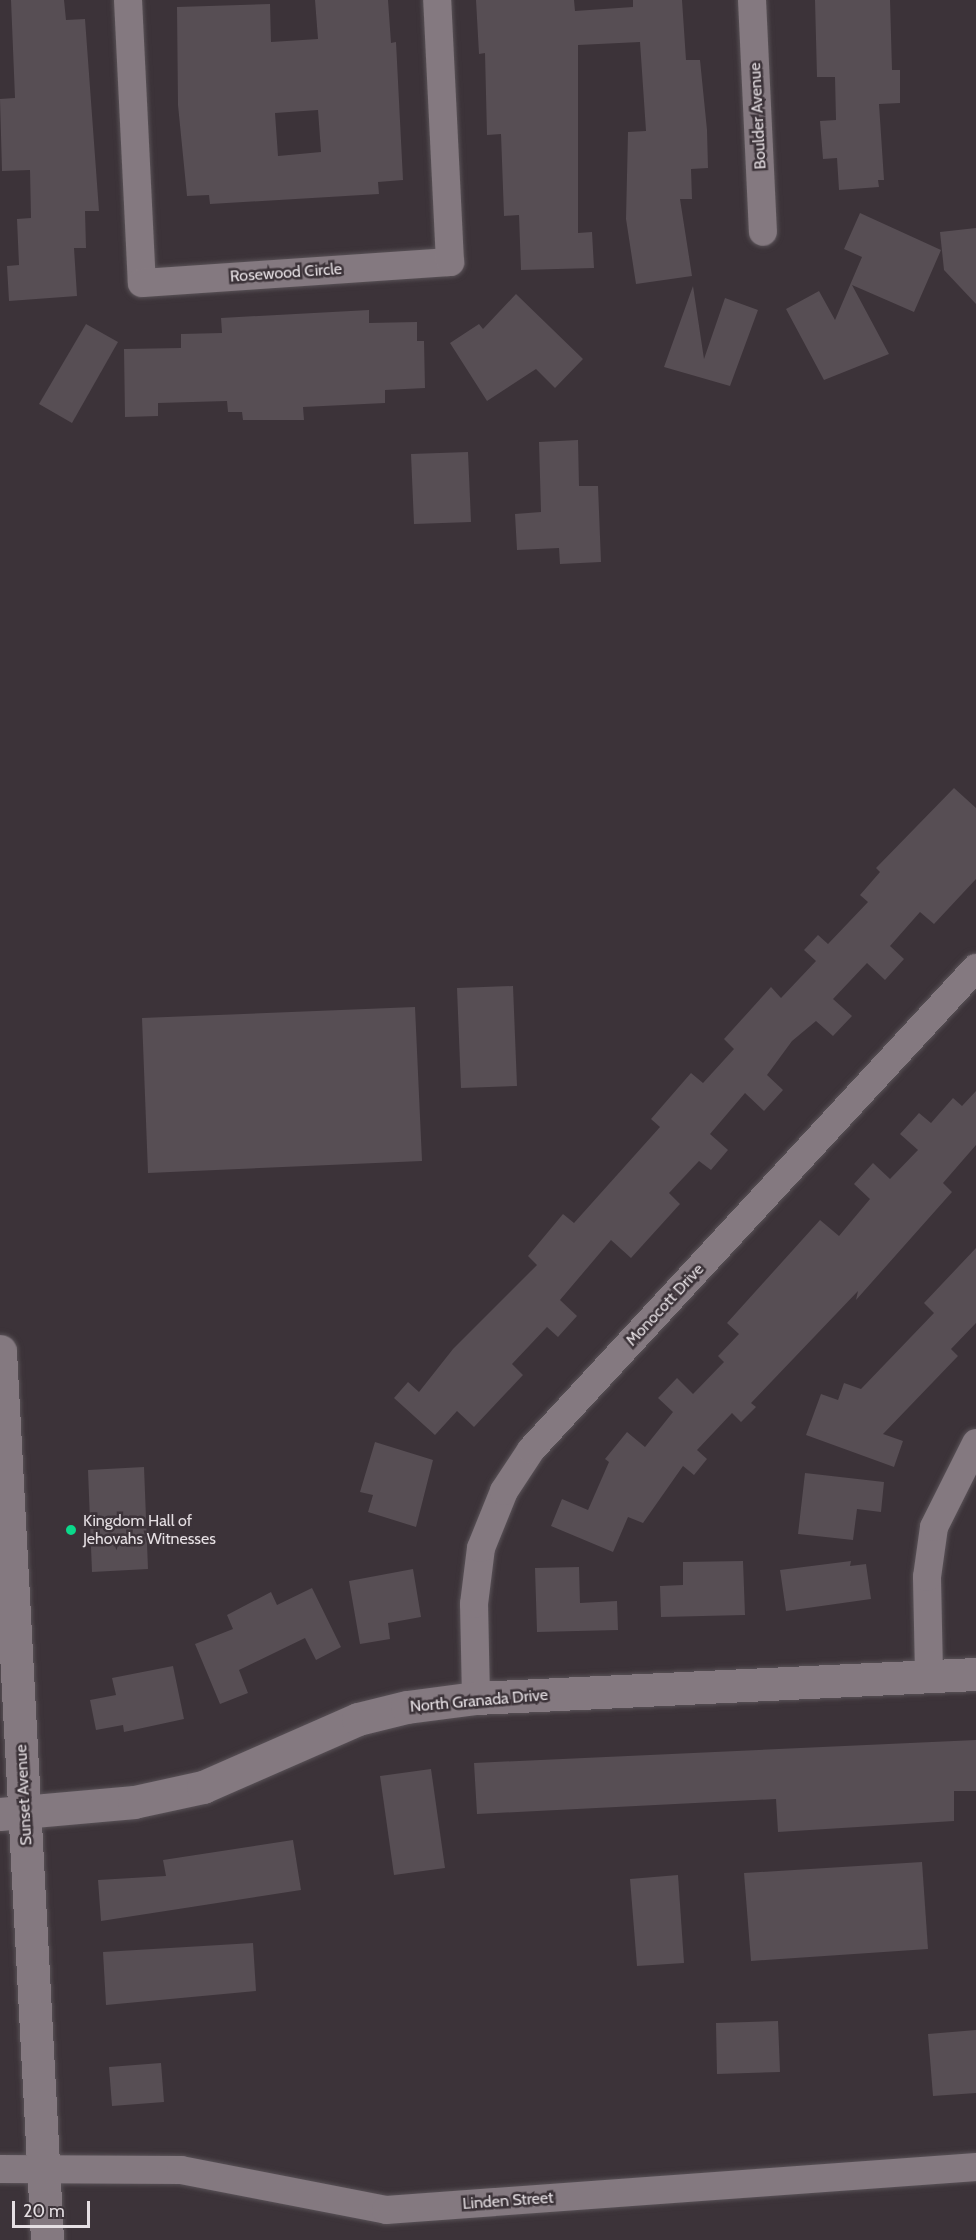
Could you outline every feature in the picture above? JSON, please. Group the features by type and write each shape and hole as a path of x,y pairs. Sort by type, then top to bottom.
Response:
{"street":[{"name":"Rosewood Circle","path":"128,0 142,283 450,262 437,0"},
{"name":"Boulder Avenue","path":"752,0 763,232"},
{"name":"Monocott Drive","path":"476,1698 474,1604 481,1548 504,1491 531,1450 976,968"},
{"name":"Sunset Avenue","path":"0,1351 12,1813 44,2167 47,2240"},
{"path":"929,1674 927,1577 934,1527 976,1443"},
{"name":"North Granada Drive","path":"12,1813 134,1802 203,1787 358,1719 476,1698 929,1674 976,1674"},
{"name":"Linden Street","path":"0,2169 44,2167 181,2170 386,2210 976,2167"}],"building":[{"path":"11,0 64,0 66,20 85,19 99,211 85,211 86,248 74,248 77,296 9,301 7,266 19,265 17,219 31,218 30,170 2,171 0,99 15,98"},
{"path":"315,0 388,0 391,43 396,42 403,180 378,182 379,194 210,204 209,195 187,196 178,105 177,7 270,4 271,42 318,39","holes":["318,110 321,152 278,156 275,113"]},
{"path":"476,0 574,0 575,11 633,7 633,0 682,0 686,60 700,60 707,130 708,168 691,169 692,199 680,199 692,276 636,284 626,219 628,132 646,131 640,42 578,45 578,233 592,232 594,268 521,270 519,215 504,216 501,134 487,135 485,53 479,54"},
{"path":"815,0 890,0 892,70 900,70 900,103 879,104 884,180 878,180 879,187 839,190 837,158 823,159 820,121 836,120 835,77 817,77"},
{"path":"860,213 941,250 914,312 852,285 889,354 824,380 786,309 819,291 835,320 862,257 844,249"},
{"path":"976,228 976,304 944,270 940,232"},
{"path":"693,286 704,359 725,298 758,310 730,386 664,367"},
{"path":"516,294 583,359 555,388 536,369 487,401 450,343 479,324 483,329"},
{"path":"369,310 369,323 417,322 417,341 424,341 425,388 385,390 385,403 303,407 304,420 243,420 242,412 228,412 227,401 158,403 158,416 125,417 124,349 181,348 181,334 222,333 221,318"},
{"path":"86,324 118,342 72,423 39,404"},
{"path":"578,440 579,486 598,486 601,562 560,564 559,548 517,550 515,514 541,512 539,442"},
{"path":"468,452 471,522 414,524 411,454"},
{"path":"954,788 976,808 976,879 934,924 920,912 890,946 904,959 885,980 867,963 833,999 852,1016 833,1036 816,1021 792,1041 767,1075 783,1090 764,1111 745,1093 710,1134 728,1150 711,1170 699,1161 669,1193 680,1204 631,1258 611,1240 560,1300 577,1316 558,1337 547,1327 512,1364 523,1375 474,1427 457,1411 435,1435 394,1398 408,1382 419,1392 453,1349 537,1265 528,1256 563,1214 574,1223 660,1127 651,1119 691,1073 703,1083 734,1049 724,1039 771,987 781,998 816,961 804,950 818,935 828,944 868,902 860,895 880,872 876,868"},
{"path":"513,986 517,1086 461,1088 457,988"},
{"path":"415,1007 422,1161 148,1173 142,1018"},
{"path":"976,1091 976,1145 943,1183 952,1192 856,1300 858,1291 751,1403 756,1407 741,1422 732,1413 697,1450 707,1459 694,1475 683,1466 643,1523 628,1517 613,1552 551,1526 562,1499 588,1510 609,1462 605,1459 627,1432 645,1447 673,1412 658,1398 677,1378 693,1394 724,1362 718,1356 739,1334 727,1323 820,1220 839,1236 870,1199 854,1184 873,1163 890,1179 918,1150 900,1134 919,1113 931,1123 953,1098 962,1106"},
{"path":"976,1248 976,1323 951,1349 958,1356 883,1434 903,1441 894,1467 806,1435 821,1394 838,1400 844,1383 861,1389 934,1313 924,1303"},
{"path":"375,1442 433,1460 416,1527 368,1512 373,1495 360,1492"},
{"path":"144,1467 148,1569 92,1572 88,1470"},
{"path":"805,1473 884,1482 881,1512 857,1509 853,1540 798,1534"},
{"path":"743,1561 745,1615 661,1617 660,1586 683,1585 683,1562"},
{"path":"851,1561 850,1566 866,1564 871,1599 786,1611 780,1570"},
{"path":"579,1567 580,1603 617,1601 618,1630 537,1632 535,1568"},
{"path":"413,1569 421,1617 388,1623 390,1639 360,1644 349,1581"},
{"path":"312,1588 341,1647 316,1660 305,1638 239,1670 248,1693 220,1704 195,1644 233,1629 227,1615 271,1592 277,1605"},
{"path":"173,1666 184,1719 124,1732 123,1725 96,1730 90,1700 116,1695 112,1678"},
{"path":"976,1740 976,1791 954,1791 954,1821 778,1832 776,1799 477,1814 474,1763"},
{"path":"431,1769 445,1868 394,1875 380,1776"},
{"path":"293,1840 301,1890 101,1921 98,1880 166,1876 163,1860"},
{"path":"922,1862 928,1949 751,1961 744,1873"},
{"path":"678,1875 684,1963 637,1966 630,1879"},
{"path":"253,1943 256,1991 106,2005 103,1952"},
{"path":"778,2021 780,2072 717,2074 716,2023"},
{"path":"976,2030 976,2093 933,2096 928,2034"},
{"path":"161,2063 164,2102 112,2106 109,2067"}],"place":[{"name":"Kingdom Hall of Jehovahs Witnesses","path":"71,1530"}]}
